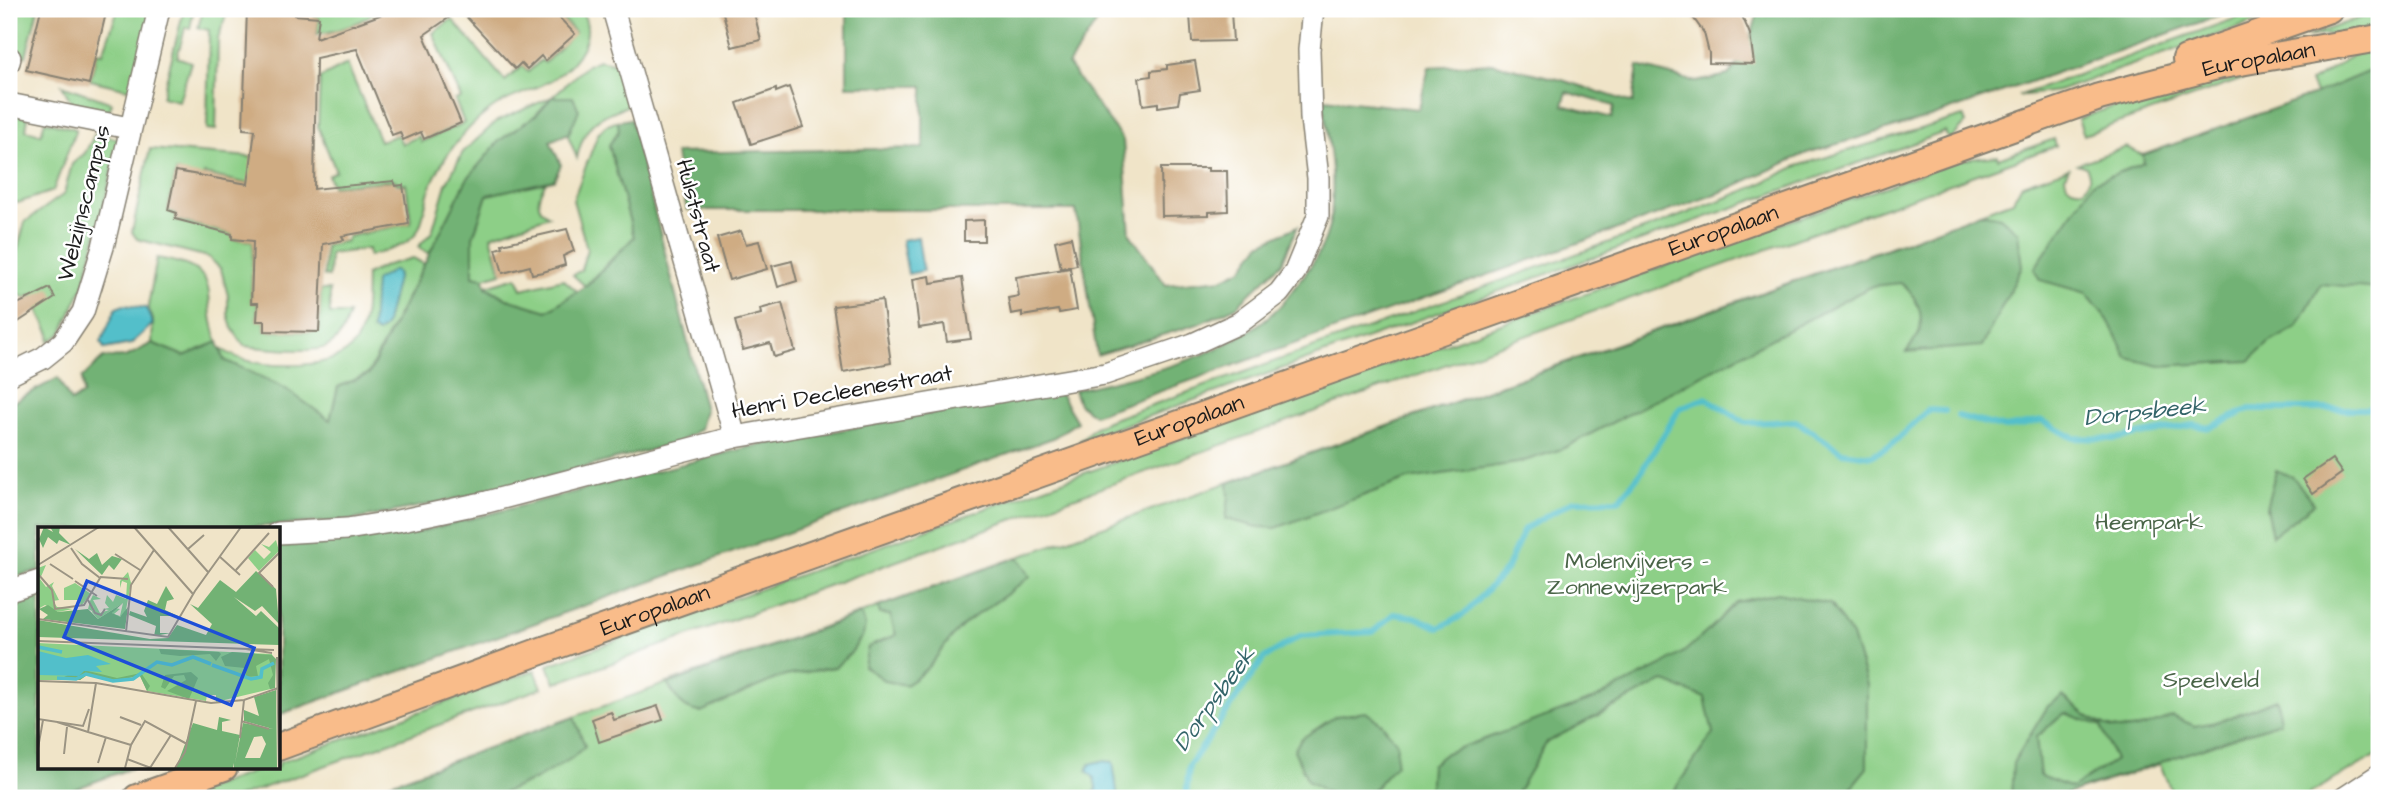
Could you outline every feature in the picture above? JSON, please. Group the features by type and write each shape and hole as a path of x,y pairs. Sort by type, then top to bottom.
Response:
{"main road":[{"name":"Europalaan","path":"2099,97 2143,74 2329,9"},
{"name":"Europalaan","path":"280,746 2099,97 2217,66 2379,38"},
{"path":"137,798 220,768"}],"street":[{"name":"Welzijnscampus","path":"9,375 43,358 63,342 83,312 103,247 159,9"},
{"name":"Hulststraat","path":"612,9 735,437"},
{"name":"Henri Decleenestraat","path":"280,533 346,528 474,505 735,437 1105,373 1193,344 1239,323 1279,293 1295,272 1318,216 1309,50 1313,9"},
{"path":"9,104 129,128"},
{"path":"9,590 38,582"},
{"path":"2344,798 2379,775"}],"green space":[{"path":"9,9 38,9 26,56 9,57"},
{"path":"118,9 153,9 132,90 90,80 97,52 103,53"},
{"path":"184,9 194,9 190,28 185,28 177,57 191,62 179,101 162,97"},
{"path":"203,9 228,9 218,39 216,130 207,129 209,30 198,28"},
{"path":"314,9 377,10 348,27 317,34 319,17 314,16"},
{"path":"553,9 580,9 585,19 586,39 577,57 562,73 497,105 462,136 434,179 422,221 409,241 369,256 368,249 330,254 329,277 324,276 325,246 347,241 347,237 411,223 406,184 397,184 395,180 332,186 328,175 336,171 318,127 320,78 347,64 380,141 398,135 402,144 419,136 421,142 464,123 455,100 461,98 433,33 452,19 505,81 522,66 528,72 541,60 545,63 575,32"},
{"path":"847,9 1106,9 1068,65 1123,140 1130,234 1166,285 1222,279 1242,269 1260,244 1298,226 1282,263 1236,307 1198,324 1097,355 1076,210 687,210 675,153 923,148 923,86 847,86"},
{"path":"1759,9 2238,9 1930,117 1807,153 1719,193 1094,415 1079,404 1074,390 1155,371 1209,352 1258,325 1284,301 1318,254 1330,221 1332,175 1323,99 1419,109 1429,67 1492,63 1562,80 1633,103 1638,66 1696,82 1728,75 1746,54","holes":["1567,92 1614,106 1612,118 1563,105"]},
{"path":"2262,9 2291,9 2058,91 2018,96"},
{"path":"2379,11 2379,29 2306,37"},
{"name":"Molenvijvers - Zonnewijzerpark","path":"2379,45 2379,754 2302,798 2174,798 2160,764 2055,798 349,798 1982,214 1980,213 2013,201 2022,184 2069,168 2065,176 2069,186 2084,189 2089,181 2089,173 2086,167 2077,164 2126,147 2143,155 2145,163 2094,182 2091,186 2316,95 2310,82 2351,56"},
{"path":"2308,56 2084,135 2078,119 2180,83"},
{"path":"599,60 616,64 621,71 630,105 594,122 584,136 577,158 567,133 569,132 552,97 587,65"},
{"path":"2379,67 2379,289 2321,284 2297,327 2269,343 2249,361 2160,366 2127,358 2108,320 2086,293 2040,280 2034,269 2094,182 2144,163 2143,155 2315,94"},
{"path":"62,85 112,103 108,114 73,106"},
{"path":"552,97 536,115 499,141 468,179 429,254 418,247 432,232 446,184 463,152 497,121"},
{"path":"552,97 573,97 579,110 569,133 550,141 561,165 554,180 487,195 473,237 473,276 484,278 486,287 507,299 547,311 589,284 634,237 609,145 619,131 618,121 631,119 705,410 700,429 677,443 495,491 353,520 254,527 38,527 38,571 9,579 9,404 58,378 71,402 83,394 82,378 103,358 126,357 152,343 184,356 218,342 224,360 283,387 330,420 338,387 369,374 467,179 499,141 536,115"},
{"path":"9,113 28,117 26,130 41,134 45,121 76,129 53,191 18,203 9,201"},
{"path":"1963,116 1966,123 1948,139 1945,132 1079,441 1107,421 1649,228 1754,187 1797,166"},
{"path":"618,121 619,130 609,145 634,237 585,286 573,275 581,270 587,249 573,200 598,134 605,126"},
{"path":"95,134 120,139 84,285 61,334 49,341 50,334 31,295 25,298 9,288 9,280 25,222 64,194 72,164 85,153"},
{"path":"2054,139 2056,146 562,681 555,683 548,665 1960,160 1997,156 1998,159"},
{"path":"150,149 251,157 263,187 204,174 202,183 176,171 168,210 177,213 176,220 232,234 233,239 253,241 251,302 258,303 257,320 265,321 265,331 319,332 321,290 330,290 330,314 349,314 336,340 328,346 311,350 244,346 232,328 221,269 208,257 137,239 132,232"},
{"path":"546,182 538,200 541,209 549,216 491,236 501,273 484,278 473,276 473,237 487,195"},
{"path":"1980,213 2000,217 2018,232 2022,267 1982,346 1906,352 1918,335 1921,325 1920,311 1915,299 1901,283 1872,286 1562,449 1518,463 1408,479 1276,528 1258,527 1226,519 1228,483"},
{"path":"157,258 195,269 204,277 218,342 184,356 152,343 153,320 148,306"},
{"path":"413,258 424,264 368,374 338,387 330,421 283,387 224,360 221,349 257,363 285,365 315,363 341,355 356,341 363,323 366,275 387,265"},
{"path":"517,277 522,289 563,279 577,291 547,311 507,299 486,286"},
{"path":"1058,390 1077,422 1053,438 280,714 280,545 411,534 749,447"},
{"path":"2276,470 2293,477 2314,504 2272,536 2266,508"},
{"path":"1018,557 1030,576 958,630 932,663 916,678 905,685 885,681 864,666 868,647 896,635 890,615 880,614 878,607"},
{"path":"1778,593 1830,604 1852,636 1867,685 1867,768 1852,786 1851,798 1669,798 1713,733 1705,698 1663,681 1547,742 1514,798 1429,798 1431,765 1446,753 1597,698 1685,651 1736,602"},
{"path":"38,598 38,768 131,768 51,798 9,798 9,606"},
{"path":"861,614 865,626 863,635 850,654 835,667 780,677 701,712 685,707 668,684"},
{"path":"535,670 542,688 235,798 180,798 264,768 280,768 280,762"},
{"path":"2063,696 2096,721 2111,728 2132,729 2172,716 2195,726 2220,721 2277,699 2280,722 2055,798 2011,798 2013,763 2048,706","holes":["2065,713 2101,726 2115,760 2072,788 2040,776 2036,737"]},
{"path":"1366,712 1382,724 1397,743 1396,764 1373,790 1359,798 1337,798 1308,781 1294,750 1301,739 1336,716"},
{"path":"574,717 585,746 572,758 536,779 503,793 477,798 349,798"}],"water":[{"path":"918,237 923,271 908,274 902,240"},
{"path":"394,270 398,274 385,327 378,333 372,330 375,281"},
{"path":"124,305 146,308 153,324 131,344 104,349 101,342 116,308"},
{"path":"1113,762 1118,798 1082,798 1097,791 1094,778 1087,771 1090,764"}],"building":[{"path":"41,9 107,9 89,84 26,70"},
{"path":"247,9 295,9 295,15 319,17 316,38 380,15 375,9 551,9 575,34 545,61 541,56 527,69 521,63 515,69 460,10 424,35 461,123 424,139 421,132 403,140 400,132 392,135 357,49 316,58 314,189 394,181 396,186 403,185 409,224 342,236 344,240 323,244 319,332 265,331 265,321 257,321 258,303 251,303 253,241 232,239 232,234 175,219 177,213 168,210 176,171 248,184 255,130 243,129"},
{"path":"722,9 753,9 761,40 732,47"},
{"path":"1687,9 1739,9 1750,34 1754,64 1709,63 1704,33"},
{"path":"1231,12 1233,41 1192,42 1190,15"},
{"path":"1195,61 1200,90 1180,93 1178,104 1158,107 1158,103 1143,105 1139,78 1151,76 1151,71 1167,69 1167,65"},
{"path":"789,87 803,127 751,144 737,103"},
{"path":"1161,168 1208,168 1208,171 1227,171 1228,211 1209,212 1209,215 1162,216"},
{"path":"984,220 984,241 964,241 964,221"},
{"path":"567,229 574,251 563,256 565,265 532,274 530,266 503,273 496,249 503,247 502,244"},
{"path":"741,231 746,244 759,241 767,269 729,280 717,238"},
{"path":"1071,237 1077,265 1061,268 1055,241"},
{"path":"792,261 797,281 778,287 772,266"},
{"path":"1070,268 1077,310 1022,316 1022,312 1011,314 1008,298 1019,296 1016,277"},
{"path":"930,276 931,283 962,278 971,339 947,342 944,324 919,328 913,279"},
{"path":"50,288 55,298 9,328 9,308"},
{"path":"882,300 891,363 843,372 833,306"},
{"path":"782,303 795,351 774,357 770,343 743,350 735,321 761,314 760,309"},
{"path":"2332,459 2342,473 2313,494 2303,479"},
{"path":"658,706 663,720 599,742 592,719 611,712 614,720"}],"waterway":[{"name":"Dorpsbeek","path":"1186,798 1189,766 1264,658 1300,636 1373,632 1394,614 1415,617 1439,628 1463,615 1506,570 1524,529 1573,501 1619,500 1639,475 1680,408 1706,398 1746,423 1796,421 1842,452 1871,456 1891,445 1928,410 1945,411"},
{"name":"Dorpsbeek","path":"1958,416 2005,428 2042,421 2074,438 2114,439 2193,425 2209,428 2250,409 2379,407"}],"park label":[{"name":"Heempark","path":"2149,522"},
{"name":"Speelveld","path":"2211,680"}]}
